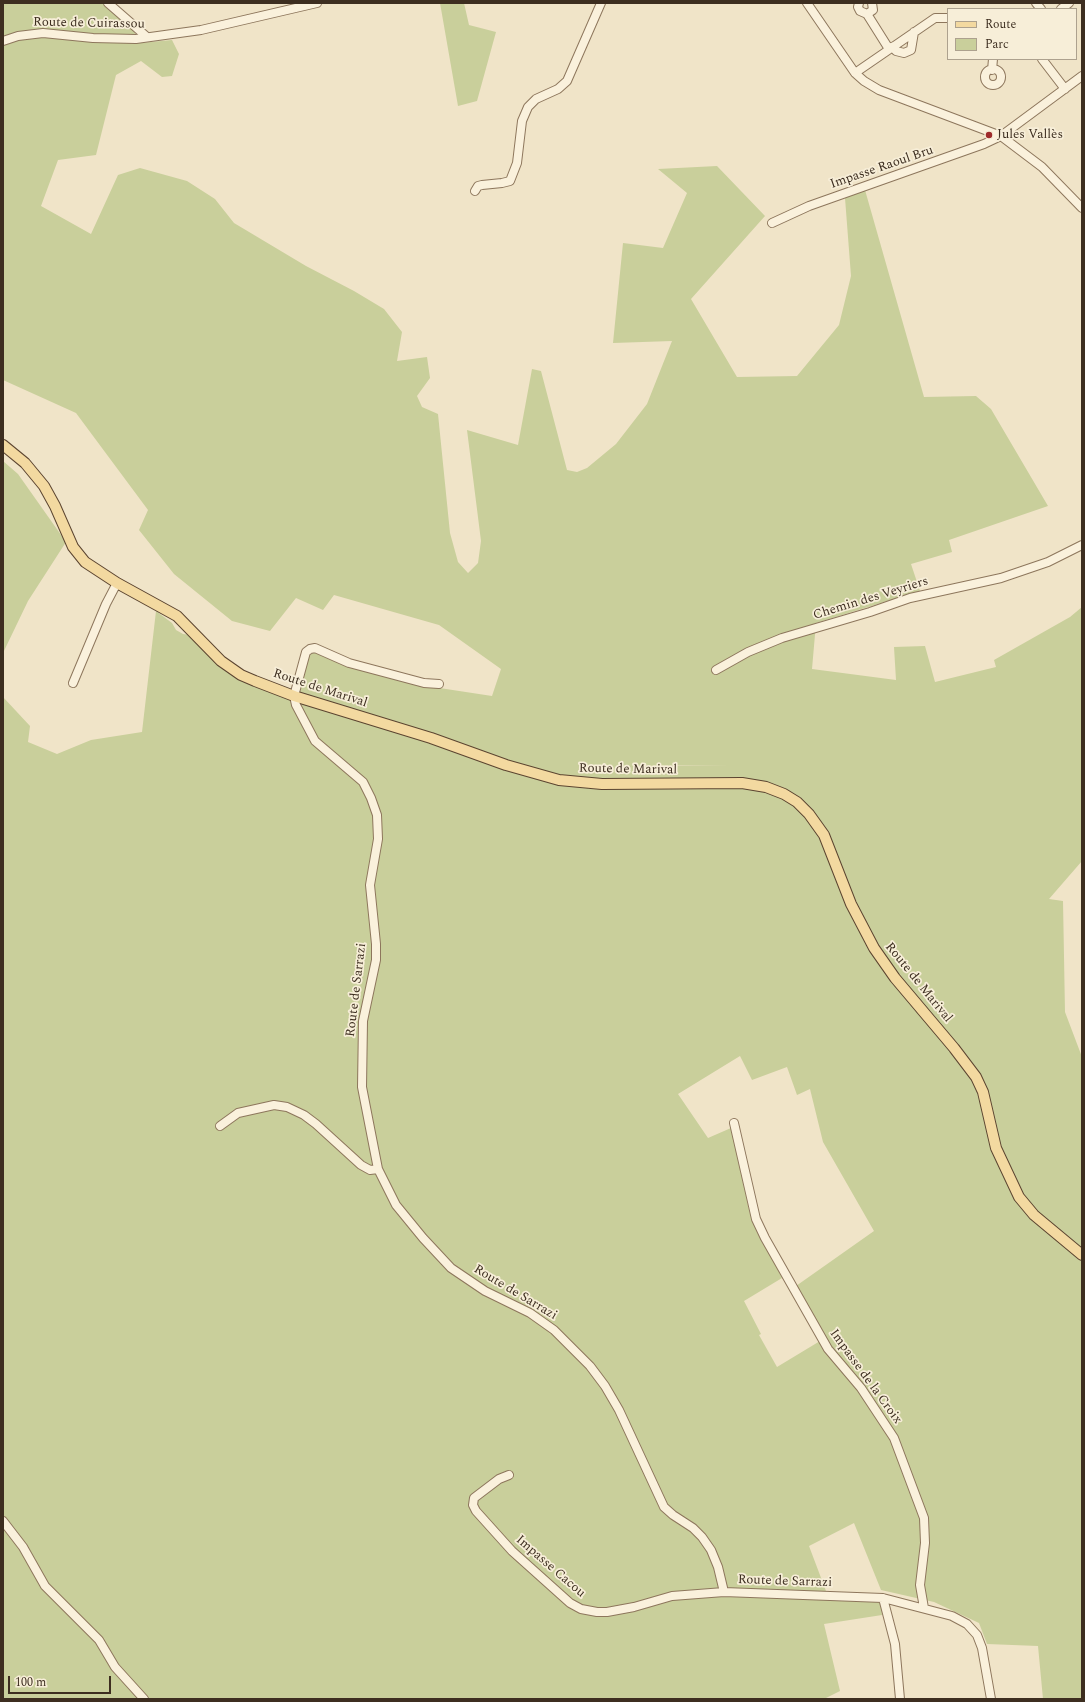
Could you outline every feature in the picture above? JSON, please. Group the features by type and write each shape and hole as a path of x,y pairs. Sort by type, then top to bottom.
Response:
{"main road":[{"name":"Route de Marival","path":"3,445 25,463 44,486 55,506 68,540 80,557 92,568 117,584 177,616 221,661 230,668 255,681 294,696 431,738 506,765 559,780 602,784 742,783 766,786 791,798 809,814 819,827 854,910 874,948 895,978 976,1076 984,1096 996,1148 1019,1197 1034,1215 1082,1255"}],"street":[{"path":"108,3 147,37"},
{"name":"Route de Cuirassou","path":"3,41 18,36 43,33 93,38 136,39 201,30 317,3"},
{"path":"475,191 478,186 502,184 510,181 517,163 522,121 528,107 536,99 558,89 567,81 601,3"},
{"path":"807,3 855,73 864,82 879,90 1001,136 1042,167 1082,208"},
{"path":"859,3 858,7 860,11 867,14 891,48 896,51 904,53 911,50 914,32"},
{"path":"867,14 873,10 872,3"},
{"path":"855,73 935,18 947,18"},
{"path":"992,70 993,60"},
{"path":"1043,60 1064,89"},
{"name":"Impasse Raoul Bru","path":"772,223 809,206 970,149 1001,136 1082,76"},
{"name":"Chemin des Veyriers","path":"716,670 748,652 782,638 870,612 910,598 1001,578 1048,562 1082,545"},
{"path":"73,683 106,604 117,584"},
{"path":"294,696 306,652 315,648 349,663 403,678 439,684"},
{"name":"Route de Sarrazi","path":"294,696 296,706 315,741 363,782 377,815 378,839 370,885 376,960 363,1021 362,1087 378,1169 396,1205 423,1238 451,1268 485,1291 530,1314 554,1330 590,1366 605,1386 619,1410 664,1507 702,1537 710,1550 718,1567 724,1592 883,1598 952,1616 967,1624 977,1635 982,1648 990,1699"},
{"path":"220,1126 238,1113 274,1105 287,1107 304,1115 316,1124 361,1165 370,1170 378,1169"},
{"name":"Impasse de la Croix","path":"734,1123 756,1219 764,1238 828,1349 861,1388 894,1438 924,1518 925,1543 920,1585 924,1608"},
{"name":"Impasse Cacou","path":"509,1475 499,1479 474,1498 473,1505 476,1511 512,1551 570,1604 582,1609 607,1612 634,1608 672,1596 724,1592"},
{"path":"3,1521 23,1547 45,1586 99,1640 115,1667 144,1699"},
{"path":"883,1598 895,1644 900,1699"}],"green space":[{"path":"3,3 102,3 131,26 140,43 172,40 179,54 172,76 162,77 141,61 116,75 96,155 58,160 41,206 91,234 118,175 140,168 187,181 215,199 234,223 306,266 354,291 384,309 402,332 397,361 427,357 430,378 417,396 422,407 438,414 450,533 458,562 468,573 478,563 481,541 467,430 518,445 532,369 541,371 567,470 577,472 587,468 616,444 647,404 672,341 613,343 623,243 663,248 687,193 658,169 717,166 765,216 691,299 737,377 797,376 839,325 851,276 845,198 865,190 924,397 976,396 991,409 1048,506 949,540 952,552 911,564 920,591 816,623 812,669 896,680 894,647 925,646 935,682 996,667 994,660 1070,617 1082,607 1082,861 1049,899 1063,901 1065,1012 1082,1057 1082,1699 1043,1699 1038,1646 987,1644 979,1623 934,1602 881,1590 854,1523 809,1546 829,1599 881,1600 882,1615 824,1624 840,1691 824,1699 3,1699 3,697 30,726 28,742 57,754 91,740 142,732 156,611 172,623 176,630 183,634 191,635 211,657 297,698 307,660 313,651 433,687 492,696 501,669 439,625 334,595 323,610 296,598 270,631 232,621 174,574 139,530 148,510 76,413 3,380","holes":["630,765 677,765 729,766","740,1056 752,1080 787,1067 797,1095 810,1089 823,1142 874,1231 796,1286 825,1338 777,1367 759,1335 761,1334 744,1301 782,1278 750,1214 731,1128 708,1138 678,1094"]},
{"path":"440,3 464,3 469,25 496,32 477,101 458,106"},
{"path":"3,461 18,474 66,542 28,601 3,653"}],"place":[{"name":"Jules Vallès","path":"989,135"}]}
